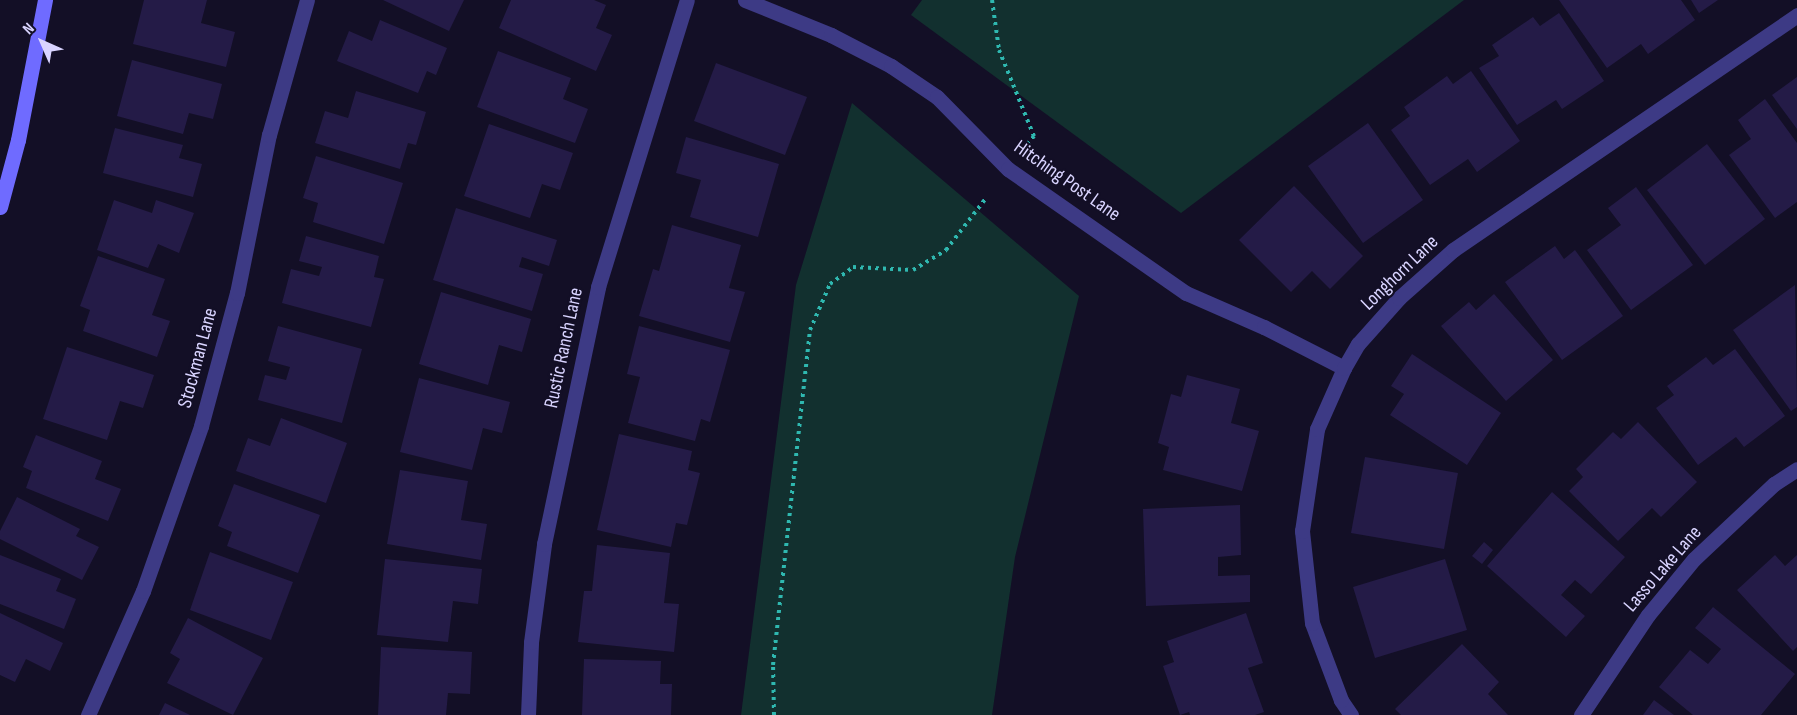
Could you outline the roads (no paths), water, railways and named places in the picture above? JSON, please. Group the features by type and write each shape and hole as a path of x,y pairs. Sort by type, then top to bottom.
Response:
{"main road":[{"path":"0,207 18,140 45,0"}],"street":[{"name":"Stockman Lane","path":"88,715 143,591 201,426 237,293 269,135 307,0"},
{"name":"Rustic Ranch Lane","path":"528,715 531,642 544,544 598,287 687,0"},
{"name":"Hitching Post Lane","path":"745,0 831,34 891,66 937,97 1008,169 1186,293 1264,327 1344,368"},
{"name":"Longhorn Lane","path":"1351,715 1341,700 1312,623 1302,531 1317,429 1344,368 1358,344 1399,298 1453,250 1797,15"},
{"name":"Lasso Lake Lane","path":"1581,715 1648,615 1694,559 1774,484 1797,469"}]}
